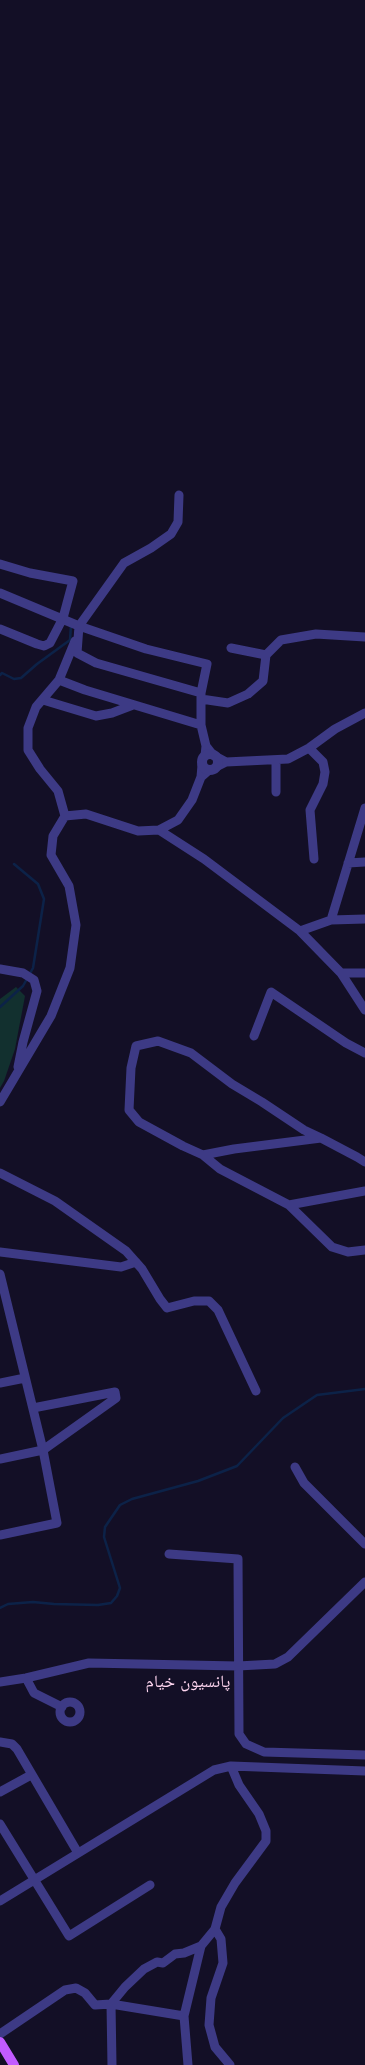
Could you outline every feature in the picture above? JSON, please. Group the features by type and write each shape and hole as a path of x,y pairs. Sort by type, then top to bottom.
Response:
{"main road":[{"path":"0,2042 14,2065"}],"street":[{"path":"0,1102 51,1016 70,968 76,925 69,886 50,855 53,836 65,816 58,791 40,769 28,750 28,728 36,707 59,680 78,629 124,563 151,548 171,534 178,522 179,495"},
{"path":"0,564 30,573 73,581 63,618 50,643 44,646 0,629"},
{"path":"0,593 63,618 78,629 146,650 207,664 201,696 201,726 209,760 192,800 178,820 159,830 138,831 86,814 65,816"},
{"path":"78,629 77,653 96,663 228,703 248,694 263,681 266,655 281,640 316,634 365,637"},
{"path":"231,648 266,655"},
{"path":"59,680 201,726"},
{"path":"43,700 96,716 112,713 133,705"},
{"path":"209,760 226,762 288,759 309,748 335,729 365,713"},
{"path":"309,748 323,762 324,772 323,784 310,810 314,858"},
{"path":"276,760 276,792"},
{"path":"331,920 365,810"},
{"path":"159,830 204,859 300,931 341,973 365,1010"},
{"path":"348,863 365,862"},
{"path":"300,931 331,920 365,919"},
{"path":"0,970 23,974 34,980 37,991 23,1042 17,1072"},
{"path":"341,973 365,973"},
{"path":"254,1036 271,992 365,1053"},
{"path":"365,1162 304,1130 232,1084 191,1052 158,1040 136,1046 131,1068 129,1110 139,1122 203,1155 220,1169 289,1205 332,1247 348,1252 365,1250"},
{"path":"203,1155 234,1149 321,1138"},
{"path":"0,1173 55,1201 126,1251 136,1262 167,1308 194,1301 209,1302 218,1310 256,1391"},
{"path":"289,1205 365,1191"},
{"path":"0,1252 121,1267 136,1262"},
{"path":"0,1274 43,1450 57,1523 0,1534"},
{"path":"0,1383 25,1378"},
{"path":"0,1459 43,1450 116,1398 115,1392 32,1408"},
{"path":"295,1467 304,1483 365,1544"},
{"path":"170,1554 238,1559 239,1734 246,1744 264,1752 365,1755"},
{"path":"0,1682 26,1678 89,1663 238,1666 275,1664 288,1656 365,1582"},
{"path":"26,1678 34,1693 62,1708"},
{"path":"0,1742 12,1744 17,1749 78,1853"},
{"path":"188,2065 184,2016 201,1946 215,1929 221,1907 235,1883 266,1841 266,1831 259,1814 239,1784 231,1766"},
{"path":"0,1901 214,1770 231,1766 365,1771"},
{"path":"0,1792 31,1775"},
{"path":"0,1824 69,1936 150,1885"},
{"path":"215,1929 221,1940 223,1963 211,1998 209,2025 215,2047 230,2065"},
{"path":"112,2065 111,2004 125,1987 144,1969 157,1962 163,1963 175,1954 184,1953 201,1946"},
{"path":"0,2034 65,1990 76,1988 85,1993 95,2005 111,2004 184,2016"}],"green space":[{"path":"16,987 25,996 15,1049 4,1081 0,1088 0,999"}],"waterway":[{"path":"0,675 2,673 14,679 21,678 37,664 70,640 71,625"},
{"path":"0,1007 23,986 33,968 44,899 38,884 14,864"},
{"path":"0,1608 8,1604 33,1602 98,1605 111,1603 117,1596 120,1588 104,1537 105,1527 120,1505 132,1499 198,1481 237,1466 283,1418 317,1395 365,1389"}],"district":[{"name":"پانسیون خیام","path":"188,1683"}]}
